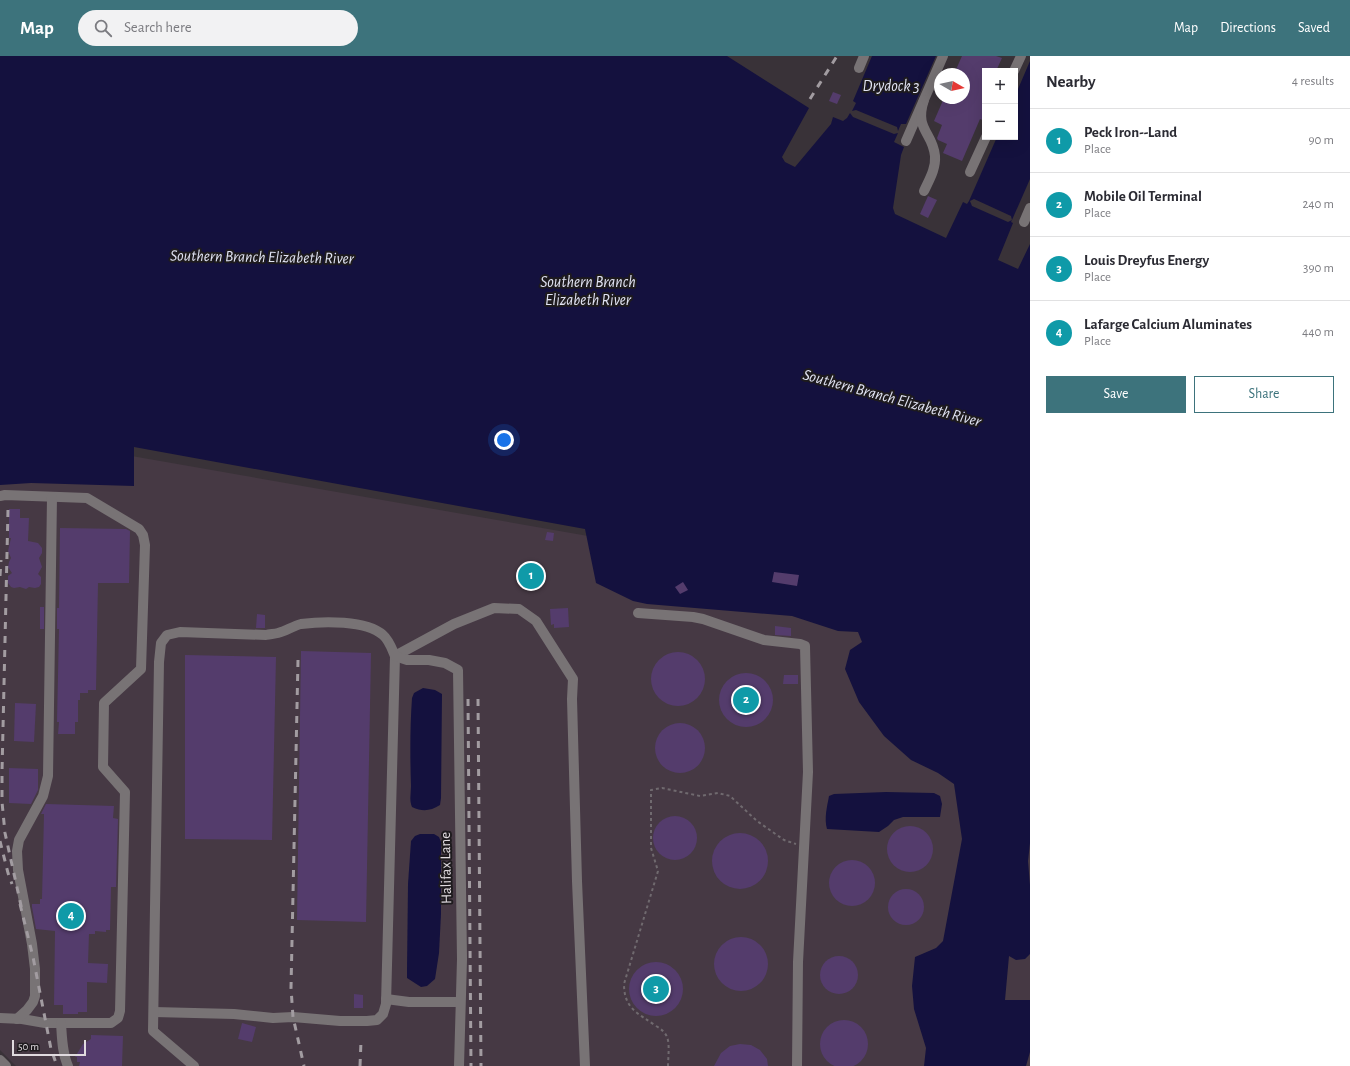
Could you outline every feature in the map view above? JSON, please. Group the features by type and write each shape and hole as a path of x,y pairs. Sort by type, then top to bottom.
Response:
{"street":[{"path":"859,68 864,56"},
{"path":"906,141 943,56"},
{"path":"1015,68 1021,56"},
{"path":"924,100 922,123 934,149 935,160 932,173 924,191"},
{"path":"970,172 985,140"},
{"path":"1024,222 1030,208"},
{"path":"0,496 87,498 139,529 143,535 145,545 141,669 104,704 103,767 125,792 120,1011 118,1018 111,1023 45,1023 17,1018 0,1018"},
{"path":"17,1018 27,1010 33,1002 35,996 36,969 18,870 17,851 19,840 43,796 48,776 52,497"},
{"path":"395,656 454,624 494,608 519,609 536,621 573,679 572,699 577,866 585,1066"},
{"path":"638,613 693,617 764,640 800,644 805,646 808,772 798,962 797,1066"},
{"path":"154,1012 234,1014 273,1018 293,1017 367,1022 377,1020 383,1014 386,999 395,656 388,641 383,635 368,626 322,623 300,624 279,633 266,635 180,632 167,635 161,643 159,662 153,1031 194,1066"},
{"name":"Halifax Lane","path":"395,656 408,660 429,660 445,663 458,670 462,959 459,1066"},
{"path":"386,999 409,1002 460,1002"},
{"path":"61,1023 62,1045 65,1060 68,1066"},
{"path":"0,1060 6,1066"}],"path":[{"path":"668,1066 667,1038 662,1030 636,1013 628,1004 624,994 624,984 658,871 651,848 651,790 662,788 700,796 718,793 730,796 756,821 784,840 804,847"}],"shaded area":[{"path":"0,433 588,536 1030,596 1030,1066 16,1066 0,1050"}],"water":[{"name":"Southern Branch Elizabeth River","path":"0,56 727,56 809,108 782,157 785,162 795,167 831,124 833,117 843,121 850,113 853,117 894,134 898,133 894,142 904,147 901,155 893,208 895,214 946,238 963,202 967,204 969,201 996,140 1018,140 1018,89 1030,61 1030,179 1012,220 1011,222 1013,223 998,260 1018,269 1030,244 1030,843 1028,861 1030,885 1030,954 1025,959 1016,960 1009,956 1005,1000 1030,1000 1030,1052 1026,1066 924,1066 926,1048 914,1009 912,986 915,957 936,948 943,941 962,839 954,784 938,773 911,760 884,736 859,702 845,669 850,650 862,642 858,632 838,631 792,616 647,604 633,601 596,583 585,529 134,447 134,486 31,483 0,485","holes":["974,199 1011,216 1012,220 1008,222 972,206 970,201"]},
{"name":"Drydock 3","path":"872,56 936,56 906,124 901,124 898,131 897,127 856,110 852,111 856,103 853,101"},
{"path":"423,688 435,690 442,694 441,798 440,805 433,809 420,810 412,807 410,799 410,753 412,698 414,693"},
{"path":"886,792 934,793 940,796 942,804 940,817 903,817 894,820 879,832 827,829 826,817 829,796 834,794"},
{"path":"420,834 434,834 439,837 441,842 441,914 439,953 435,979 427,986 421,987 407,978 408,884 411,841 415,836"}],"building":[{"path":"962,56 996,56 1002,58 997,68 982,68 982,120 980,119 962,161 943,153 947,144 938,140 937,138 942,125 934,121 941,104 970,104 970,68 957,68"},
{"path":"833,92 841,95 837,104 829,101"},
{"path":"928,196 937,200 928,218 920,214"},
{"path":"9,509 20,509 20,518 29,518 28,541 38,543 42,548 42,553 39,558 42,567 38,574 41,577 41,584 39,587 29,587 26,589 20,587 14,588 8,583 8,576 12,573 8,567 11,558 8,551 11,538 9,538"},
{"path":"60,528 126,529 130,531 129,583 98,583 96,690 88,690 88,693 80,693 80,700 78,700 78,722 75,722 75,734 58,734 59,722 57,722 59,629 57,629 57,608 59,608"},
{"path":"547,532 554,533 553,541 545,540"},
{"path":"520,567 542,567 542,586 520,586"},
{"path":"774,572 799,575 797,586 772,582"},
{"path":"683,582 688,590 680,594 675,587"},
{"path":"40,607 44,607 44,629 40,629"},
{"path":"568,608 569,627 554,628 554,624 551,625 550,609"},
{"path":"257,614 265,615 265,628 256,628"},
{"path":"775,626 791,628 791,636 775,635"},
{"path":"301,651 371,653 366,922 297,920"},
{"path":"673,652 683,652 693,656 701,664 705,674 705,684 701,694 693,702 683,706 673,706 663,702 655,694 651,684 651,674 655,664 663,656"},
{"path":"185,655 276,657 272,840 185,839"},
{"path":"741,673 751,673 761,677 769,685 773,695 773,705 769,715 761,723 751,727 741,727 731,723 723,715 719,705 719,695 723,685 731,677"},
{"path":"784,675 798,675 798,684 783,684"},
{"path":"15,703 36,704 34,742 14,741"},
{"path":"680,723 690,725 698,730 703,738 705,748 703,758 698,766 690,771 680,773 670,771 662,766 657,758 655,748 657,738 662,730 670,725"},
{"path":"9,768 38,769 38,790 31,804 9,803"},
{"path":"46,804 114,806 113,818 118,819 116,887 111,887 110,930 106,930 106,932 95,931 95,934 89,934 88,963 108,964 107,983 87,982 87,1012 78,1012 78,1014 63,1014 63,1005 54,1005 55,931 36,929 32,907 32,904 40,904 40,899 42,899 44,814 41,814"},
{"path":"675,816 687,820 693,826 697,838 693,850 687,856 675,860 663,856 657,850 653,838 657,826 663,820"},
{"path":"910,826 923,830 929,836 933,849 929,862 923,868 910,872 897,868 891,862 887,849 891,836 897,830"},
{"path":"734,833 746,833 756,837 764,845 768,855 768,867 764,877 756,885 746,889 734,889 724,885 716,877 712,867 712,855 716,845 724,837"},
{"path":"852,860 865,864 871,870 875,883 871,896 865,902 852,906 839,902 833,896 829,883 833,870 839,864"},
{"path":"909,889 919,894 923,900 923,914 919,920 913,924 903,925 893,920 889,914 888,904 893,894 899,890"},
{"path":"741,937 751,939 760,945 766,954 768,964 766,974 760,983 751,989 741,991 731,989 722,983 716,974 714,964 716,954 722,945 731,939"},
{"path":"839,956 852,962 858,975 852,988 839,994 826,988 820,975 826,962"},
{"path":"651,962 661,962 675,970 681,979 683,989 681,999 675,1008 661,1016 651,1016 641,1011 634,1004 629,994 629,984 634,974 641,967"},
{"path":"354,994 363,995 363,1008 354,1008"},
{"path":"839,1020 849,1020 858,1024 864,1030 868,1039 868,1049 864,1058 858,1064 851,1067 837,1067 830,1064 824,1058 820,1049 820,1039 824,1030 830,1024"},
{"path":"242,1023 256,1027 252,1042 238,1039"},
{"path":"91,1035 123,1036 122,1066 79,1066 80,1062 77,1062 77,1057 75,1057 83,1044 91,1039"},
{"path":"740,1044 751,1045 760,1050 767,1059 768,1066 714,1066 721,1053 730,1046"}],"railway":[{"path":"810,99 837,56"},
{"path":"8,510 2,802 5,833 22,910"},
{"path":"0,576 1,560"},
{"path":"298,660 291,988 293,1017 304,1066"},
{"path":"468,699 471,1066"},
{"path":"478,699 481,1066"},
{"path":"0,841 12,884"},
{"path":"20,904 33,957 51,1049 57,1066"},
{"path":"360,1066 361,1041"}],"place":[{"name":"Peck Iron--Land","path":"531,576"},
{"name":"Mobile Oil Terminal","path":"746,700"},
{"name":"Lafarge Calcium Aluminates","path":"71,916"},
{"name":"Louis Dreyfus Energy","path":"656,989"}]}
